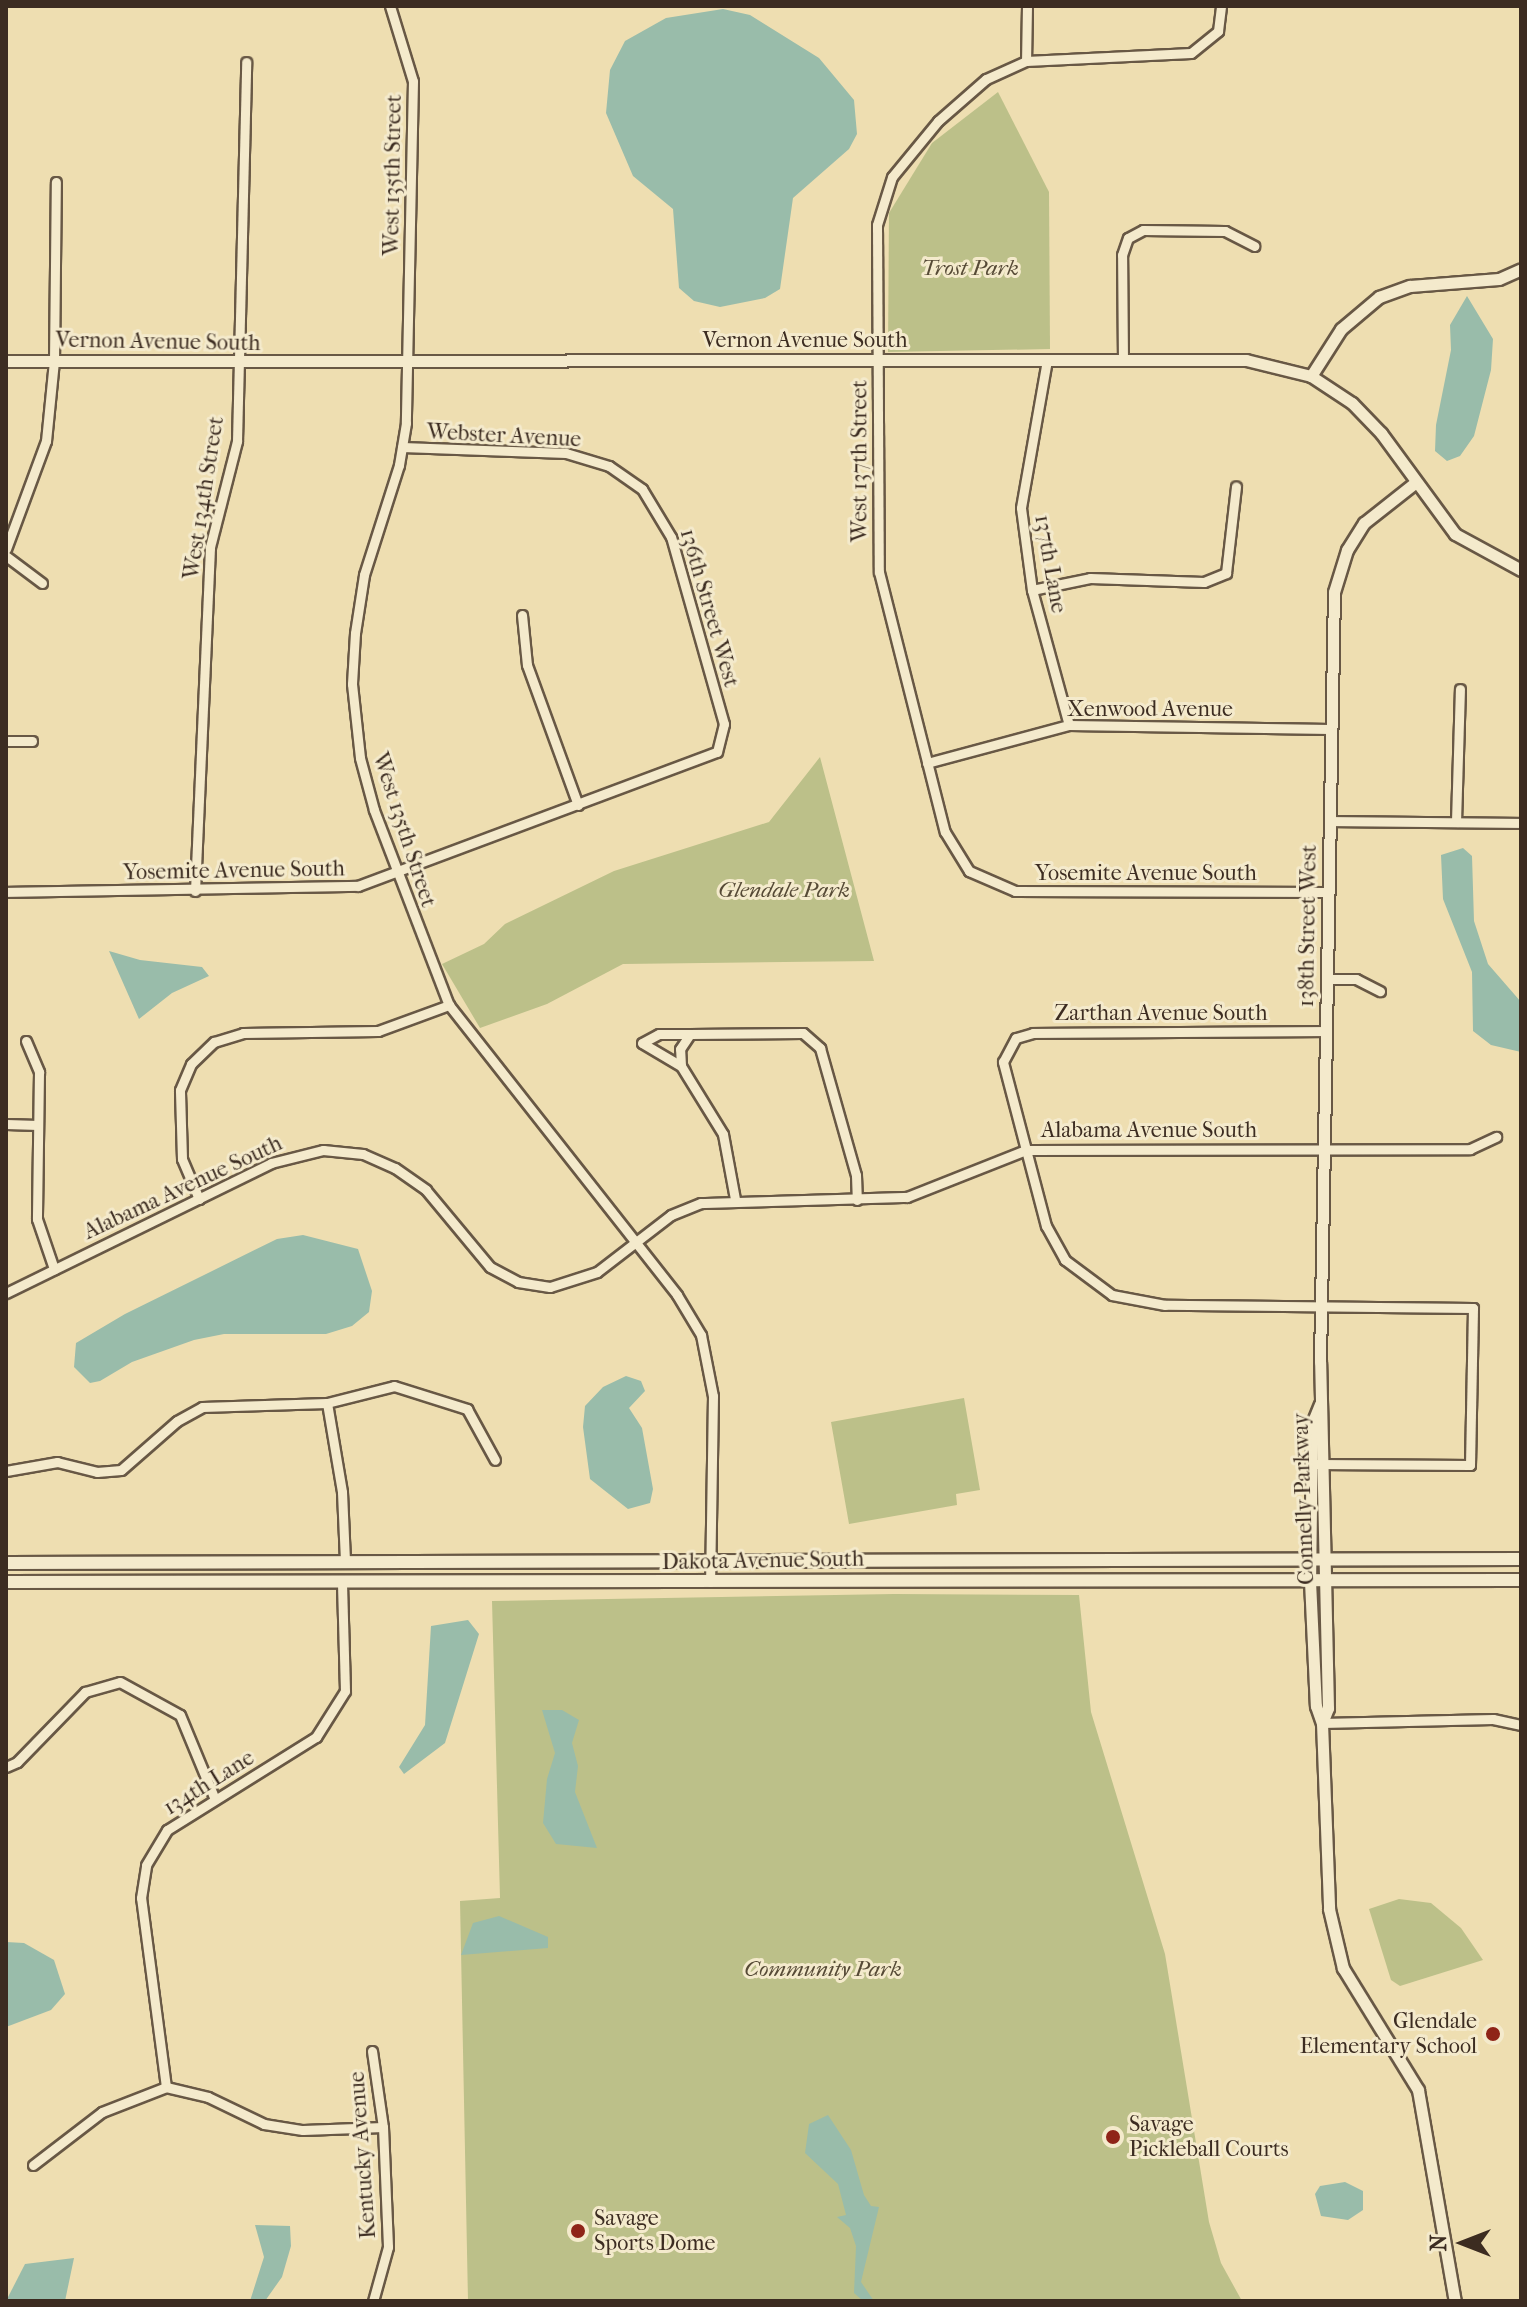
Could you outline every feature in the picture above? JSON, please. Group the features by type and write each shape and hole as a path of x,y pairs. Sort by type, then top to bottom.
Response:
{"main road":[{"name":"Dakota Avenue South","path":"6,1563 1521,1559"},
{"name":"Dakota Avenue South","path":"6,1582 1521,1580"}],"street":[{"name":"West 135th Street","path":"390,6 413,81 407,362 402,447 364,575 352,684 365,782 449,1005 687,1308 709,1364 710,1582"},
{"path":"1027,6 1026,61 1191,53 1218,31 1221,6"},
{"name":"West 137th Street","path":"969,871 945,832 879,572 876,246 884,193 902,162 965,94 1026,61"},
{"name":"West 134th Street","path":"195,891 210,547 237,441 246,62"},
{"path":"6,549 46,441 54,361 56,182"},
{"path":"1123,360 1122,255 1128,238 1143,230 1225,231 1254,246"},
{"path":"1311,376 1341,329 1379,297 1410,286 1499,279 1521,269"},
{"name":"137th Lane","path":"1047,360 1021,508 1032,590 1069,725"},
{"name":"Vernon Avenue South","path":"6,361 238,364 1246,360 1311,376 1352,403 1455,534 1521,570"},
{"name":"Webster Avenue","path":"402,447 566,453 609,466 642,489"},
{"name":"138th Street West","path":"1320,1402 1334,592 1341,562 1364,523 1416,482"},
{"path":"1032,590 1090,578 1204,582 1226,573 1236,487"},
{"name":"136th Street West","path":"642,489 671,537 724,724 723,744"},
{"path":"6,556 42,583"},
{"path":"522,615 527,665 578,805"},
{"path":"1456,822 1460,689"},
{"name":"Xenwood Avenue","path":"927,763 1069,725 1330,729"},
{"path":"6,741 32,741"},
{"name":"Yosemite Avenue South","path":"6,892 335,890 398,874 708,758 723,744"},
{"path":"1330,821 1521,823"},
{"name":"Yosemite Avenue South","path":"969,871 1015,891 1328,892"},
{"path":"1327,979 1356,979 1380,991"},
{"path":"199,1199 182,1159 180,1090 191,1064 214,1042 243,1033 378,1031 449,1005"},
{"name":"Zarthan Avenue South","path":"1026,1150 1003,1062 1005,1052 1016,1038 1033,1033 1326,1031"},
{"path":"735,1199 723,1134 681,1066 642,1043 659,1034 803,1033 820,1048 856,1175 857,1200"},
{"path":"681,1066 680,1049 690,1034"},
{"path":"26,1041 39,1072 37,1219 54,1269"},
{"path":"6,1124 38,1125"},
{"name":"Alabama Avenue South","path":"6,1293 287,1157 343,1151 378,1159 409,1177 490,1267 518,1282 550,1287 583,1280 685,1208 735,1199 857,1200 920,1193 1026,1150 1470,1149 1496,1137"},
{"path":"1026,1150 1046,1226 1065,1260 1112,1295 1165,1305 1473,1308 1470,1465 1312,1464"},
{"path":"6,1471 57,1462 97,1472 121,1470 177,1421 202,1407 327,1403 380,1387 410,1389 467,1409 495,1460"},
{"name":"Connelly Parkway","path":"1320,1402 1312,1424 1310,1581 1316,1706 1322,1723 1326,1873 1337,1952 1364,2007 1418,2090 1455,2301"},
{"name":"Connelly Parkway","path":"1320,1402 1328,1560 1328,1708 1322,1723"},
{"path":"327,1403 342,1492 345,1562"},
{"name":"134th Lane","path":"166,2087 141,1898 146,1865 167,1830 214,1797 316,1737 345,1691 342,1583"},
{"path":"6,1767 17,1762 85,1692 120,1682 180,1715 214,1797"},
{"path":"1322,1723 1493,1719 1521,1725"},
{"name":"Kentucky Avenue","path":"372,2051 383,2127 388,2247 373,2301"},
{"path":"33,2165 102,2112 166,2087 208,2097 264,2124 303,2130 383,2127"}],"green space":[{"name":"Trost Park","path":"998,92 1049,192 1050,349 888,352 889,213 932,143"},
{"name":"Glendale Park","path":"820,757 874,961 623,964 547,1004 480,1028 442,964 484,944 505,924 614,871 769,822"},
{"path":"964,1398 980,1490 956,1494 957,1505 849,1524 831,1422"},
{"name":"Community Park","path":"894,1594 1079,1595 1091,1712 1165,1954 1209,2222 1221,2263 1242,2301 468,2301 460,1901 500,1898 492,1601"},
{"path":"1399,1899 1431,1903 1461,1928 1483,1960 1400,1986 1391,1980 1369,1909"}],"shaded area":[{"path":"723,9 750,15 819,58 854,100 857,134 849,149 793,198 780,289 765,298 720,307 694,301 679,288 673,209 633,176 606,113 610,70 625,41 666,18"},
{"path":"1467,296 1493,339 1491,370 1474,436 1460,456 1447,461 1435,451 1436,425 1451,350 1450,325"},
{"path":"1463,848 1472,856 1474,921 1488,964 1521,1002 1521,1052 1491,1045 1473,1031 1472,972 1443,899 1441,855"},
{"path":"109,951 140,960 202,967 209,976 172,993 139,1019"},
{"path":"303,1235 358,1249 372,1291 369,1312 352,1326 326,1334 224,1334 194,1340 132,1362 100,1381 90,1383 74,1367 76,1343 125,1314 277,1239"},
{"path":"626,1376 641,1381 645,1391 629,1408 642,1428 653,1489 650,1503 628,1509 590,1479 583,1427 585,1406 603,1387"},
{"path":"468,1620 479,1634 445,1743 404,1774 399,1767 425,1725 431,1626"},
{"path":"542,1710 562,1710 579,1720 572,1743 578,1766 575,1792 597,1848 556,1844 543,1823 547,1779 555,1753"},
{"path":"499,1916 548,1937 548,1948 461,1955 473,1923"},
{"path":"6,1942 24,1943 54,1960 65,1994 51,2010 6,2027"},
{"path":"828,2115 851,2150 864,2195 871,2206 879,2207 861,2282 874,2301 863,2301 854,2293 856,2246 850,2228 837,2217 846,2215 838,2184 805,2153 809,2124"},
{"path":"1345,2182 1363,2191 1363,2210 1348,2220 1321,2216 1315,2194 1320,2186"},
{"path":"255,2225 290,2226 291,2246 282,2277 265,2301 250,2301 264,2257"},
{"path":"74,2258 65,2301 6,2301 25,2264"}],"place":[{"name":"Glendale Elementary School","path":"1493,2034"},
{"name":"Savage Pickleball Courts","path":"1113,2137"},
{"name":"Savage Sports Dome","path":"578,2231"}]}
